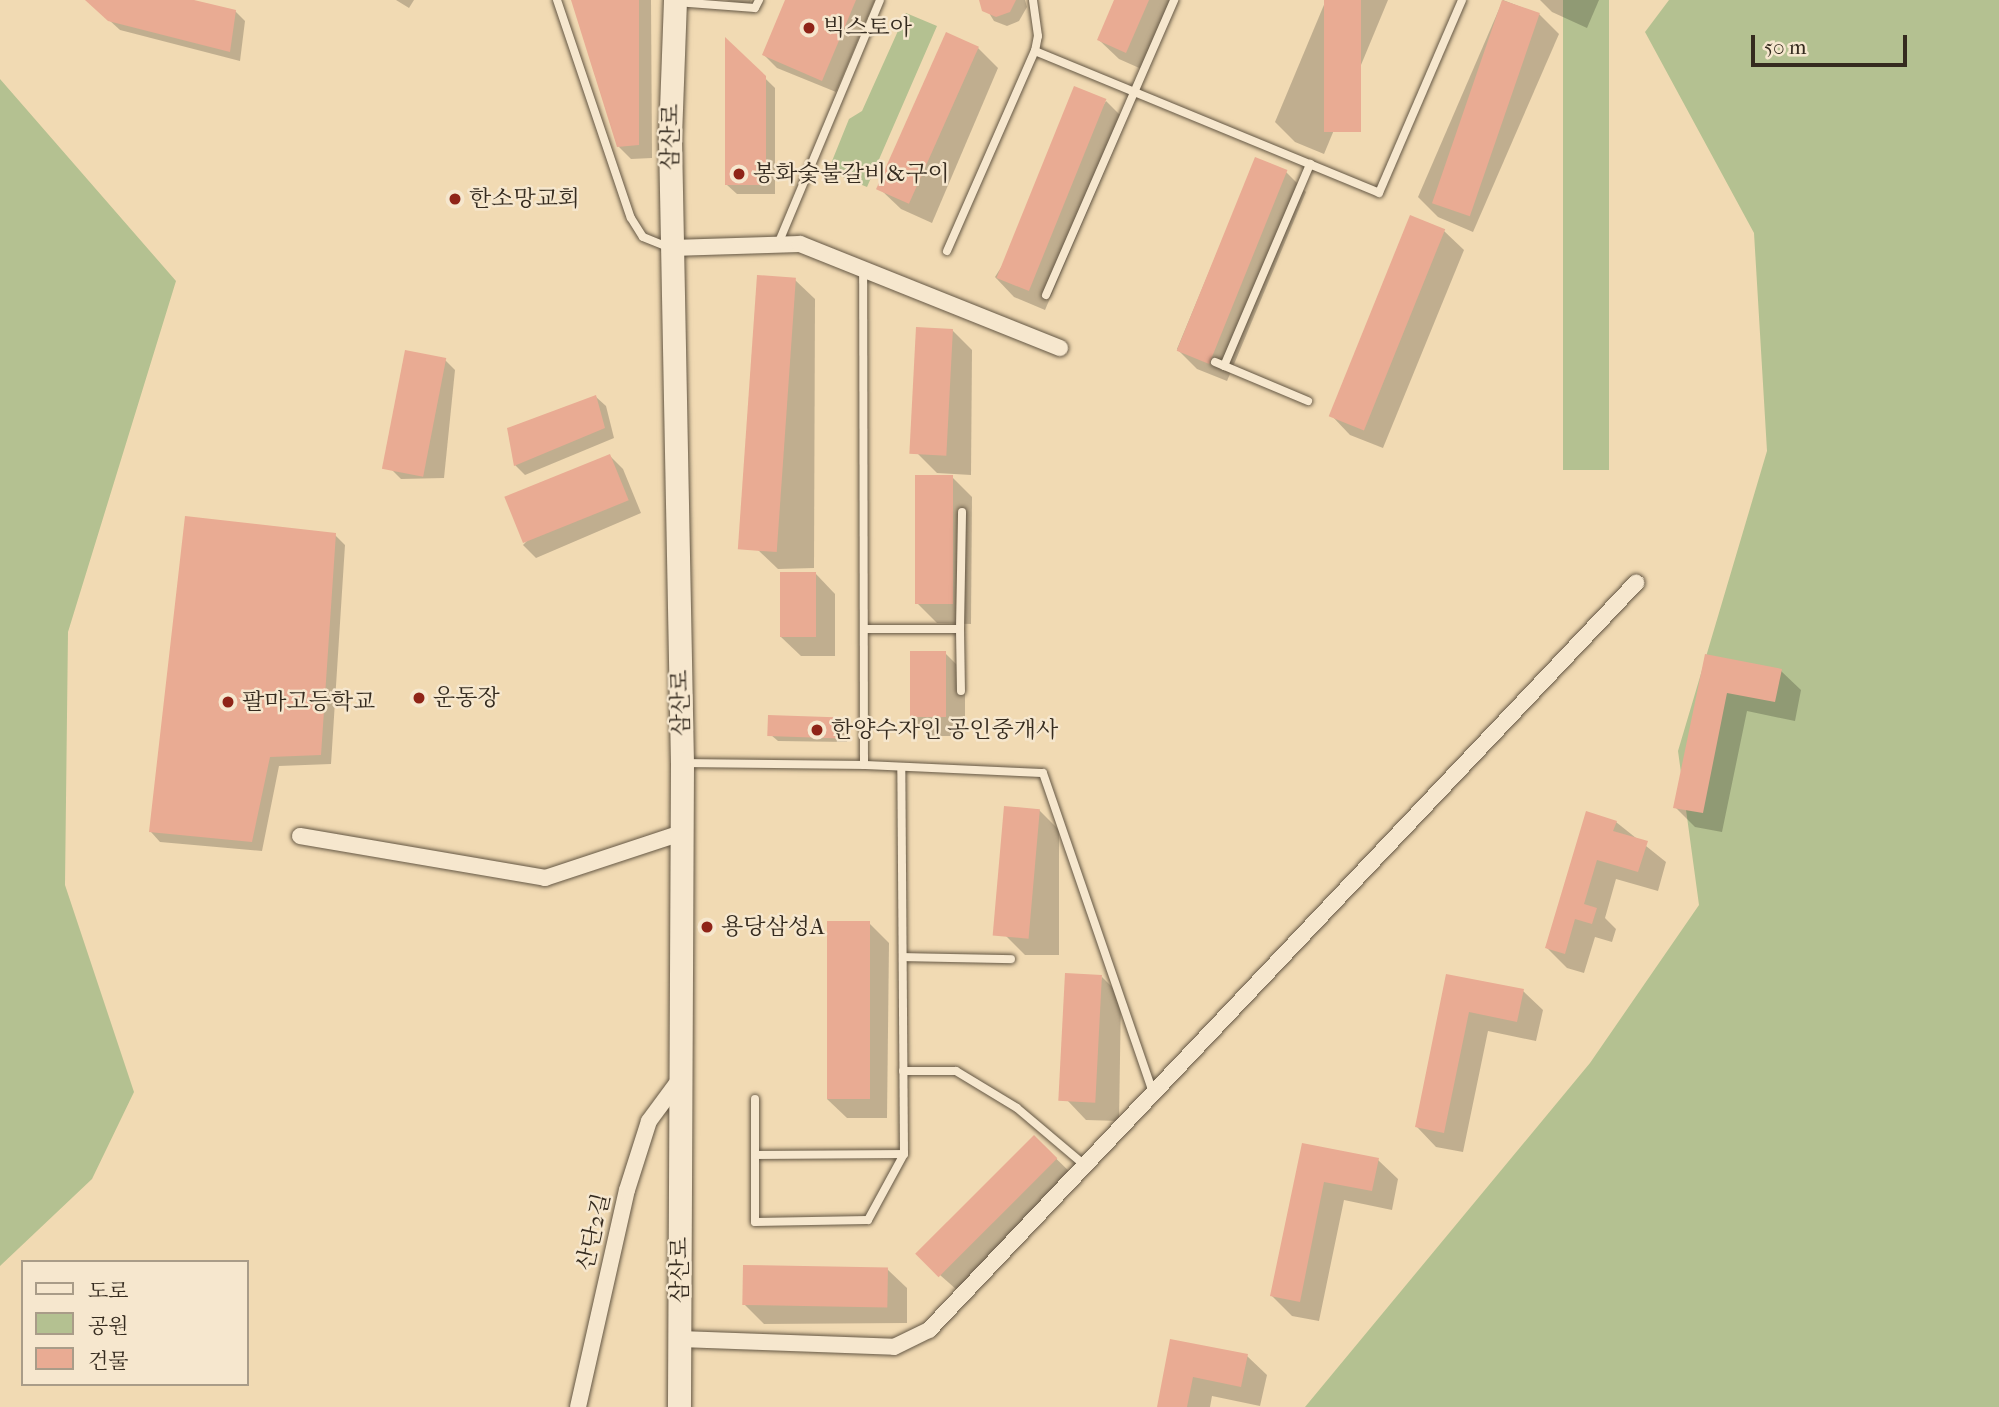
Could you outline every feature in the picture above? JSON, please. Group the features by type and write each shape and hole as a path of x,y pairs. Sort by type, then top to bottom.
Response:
{"main road":[{"name":"삼산로","path":"675,1 672,248 682,763 679,1407"}],"street":[{"path":"672,248 800,244 1060,348"},
{"path":"680,1339 894,1347 911,1342 929,1330 1082,1163 1153,1092 1636,583"},
{"path":"300,836 545,878 681,834"},
{"name":"산단2길","path":"578,1407 627,1190 649,1121 680,1079"}],"lane":[{"path":"556,0 631,218 643,237 672,248"},
{"path":"675,1 755,8 759,0"},
{"path":"778,244 880,0"},
{"path":"947,251 1035,51 1038,36 1033,0"},
{"path":"1046,295 1174,0"},
{"path":"1035,51 1379,193 1462,0"},
{"path":"1224,366 1310,164"},
{"path":"863,269 864,765"},
{"path":"1214,362 1308,401"},
{"path":"961,691 962,512"},
{"path":"864,629 960,629"},
{"path":"682,763 864,765 1043,773 1153,1092"},
{"path":"755,1100 755,1222 868,1220 904,1154 901,767"},
{"path":"903,957 1011,959"},
{"path":"903,1071 956,1071 1017,1108 1082,1163"},
{"path":"755,1155 904,1154"}],"green space":[{"path":"1563,0 1609,0 1609,470 1563,470"},
{"path":"1669,0 1999,0 1999,1407 1305,1407 1590,1063 1699,905 1678,751 1767,451 1754,233 1645,32"},
{"path":"906,13 937,26 867,187 828,171 849,119 862,111"},
{"path":"0,79 176,281 68,632 65,885 134,1092 92,1179 0,1266"}],"building":[{"path":"85,0 194,0 236,10 230,52 108,21"},
{"path":"571,0 639,0 639,145 617,147"},
{"name":"빅스토아","path":"785,0 856,0 822,81 762,55"},
{"path":"979,0 1016,0 1010,12 996,17 982,11"},
{"path":"1114,0 1149,0 1126,53 1097,40"},
{"path":"1324,0 1361,0 1361,132 1324,132"},
{"path":"1502,0 1540,13 1470,216 1432,203"},
{"path":"946,32 979,47 909,204 876,189"},
{"path":"725,37 766,76 766,185 725,185"},
{"path":"1074,86 1106,99 1029,291 996,278"},
{"path":"1255,157 1287,170 1209,364 1177,351"},
{"path":"1410,215 1445,229 1364,430 1329,416"},
{"path":"757,275 796,278 777,552 738,549"},
{"path":"916,327 953,329 946,456 909,454"},
{"path":"405,350 446,358 423,477 382,469"},
{"path":"596,395 605,428 514,466 507,428"},
{"path":"610,454 629,500 523,543 504,497"},
{"path":"915,475 953,475 953,604 915,604"},
{"path":"185,516 336,533 321,755 270,757 252,842 149,832"},
{"path":"780,572 816,572 816,637 780,637"},
{"path":"910,651 946,651 946,717 910,717"},
{"path":"1705,654 1782,669 1775,702 1727,693 1703,813 1673,808"},
{"path":"768,715 842,718 841,739 767,736"},
{"path":"1004,806 1040,809 1029,939 993,936"},
{"path":"1586,811 1617,821 1613,831 1648,841 1638,872 1597,860 1584,904 1597,908 1592,924 1575,919 1565,954 1545,948"},
{"path":"827,921 870,921 870,1099 827,1099"},
{"path":"1065,973 1102,975 1095,1103 1058,1101"},
{"path":"1446,974 1524,989 1517,1022 1469,1012 1444,1133 1415,1127"},
{"path":"1034,1135 1057,1158 939,1277 915,1254"},
{"path":"1302,1143 1379,1158 1372,1191 1324,1182 1300,1302 1270,1296"},
{"path":"743,1265 888,1268 887,1308 742,1305"},
{"path":"1170,1339 1248,1354 1241,1387 1193,1377 1187,1407 1157,1407"}],"place":[{"name":"빅스토아","path":"809,28"},
{"name":"봉화숯불갈비&구이","path":"739,174"},
{"name":"한소망교회","path":"455,199"},
{"name":"운동장","path":"419,698"},
{"name":"팔마고등학교","path":"228,702"},
{"name":"한양수자인 공인중개사","path":"817,730"},
{"name":"용당삼성A","path":"707,927"}]}
